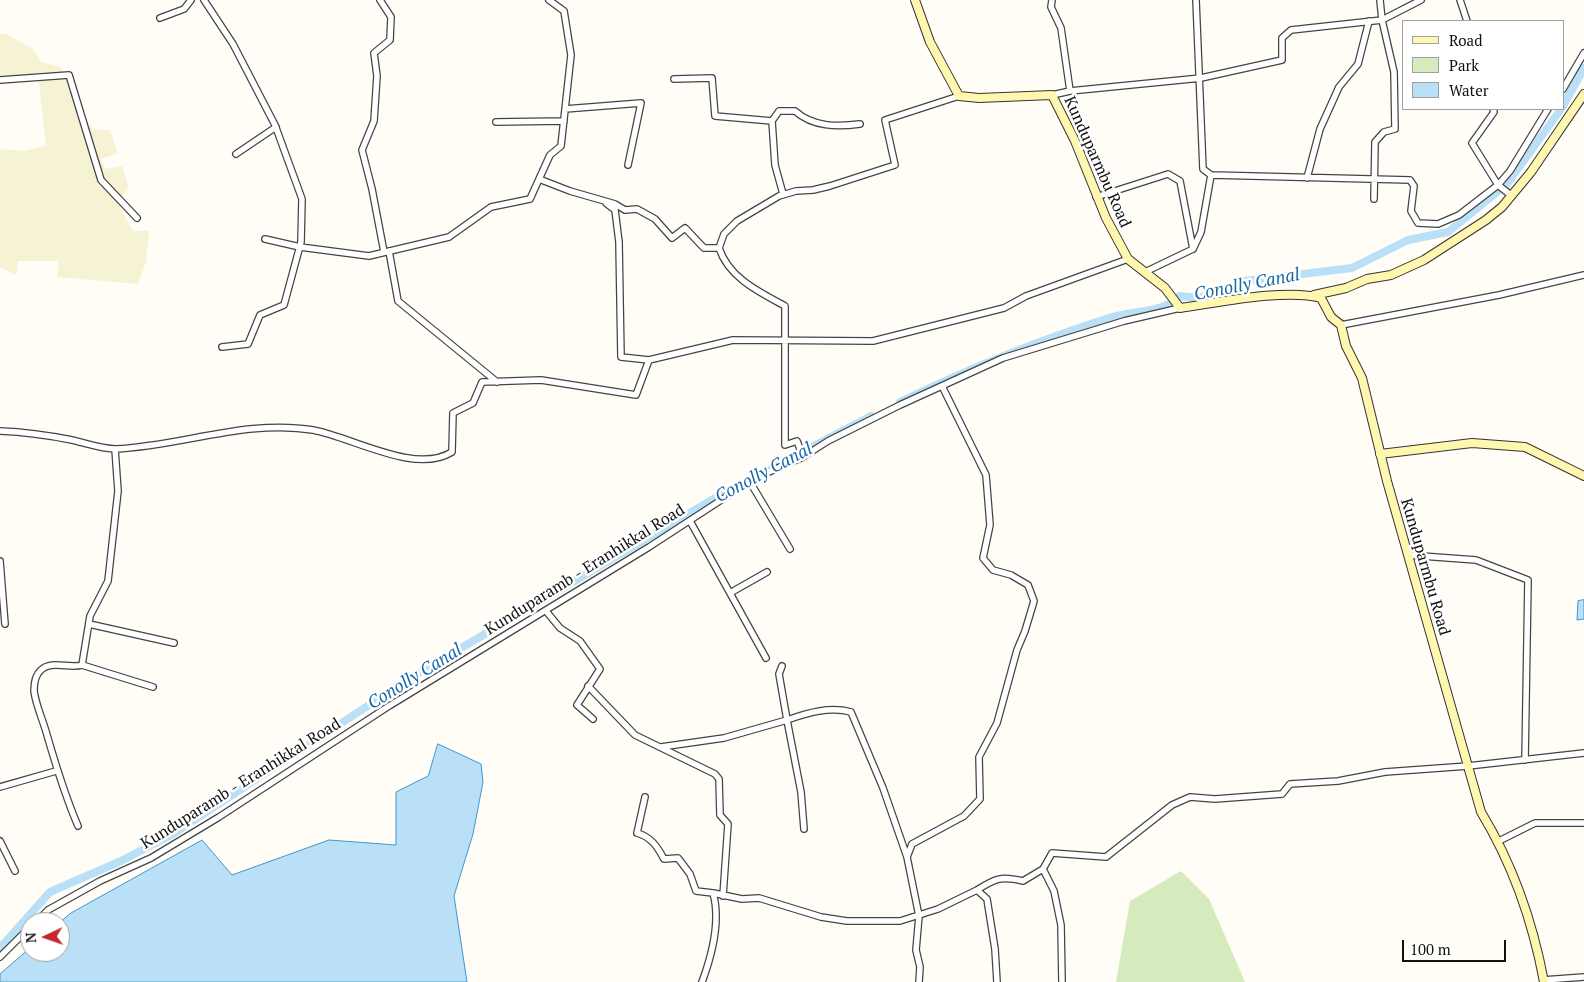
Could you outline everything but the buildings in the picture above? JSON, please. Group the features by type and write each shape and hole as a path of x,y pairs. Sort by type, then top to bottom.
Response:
{"main road":[{"path":"915,0 930,42 959,96"},
{"path":"1179,305 1270,296 1313,296 1346,288 1367,278 1391,275 1424,260 1486,220 1512,196 1546,152 1584,94"},
{"name":"Kunduparmbu Road","path":"959,96 979,98 1052,95 1075,141 1096,197 1128,259 1145,272 1179,305"},
{"name":"Kunduparmbu Road","path":"1313,296 1321,298 1331,317 1341,325 1346,346 1362,378 1380,454 1481,812 1499,841 1524,906 1543,981"},
{"path":"1380,454 1472,444 1525,447 1584,476"}],"street":[{"path":"160,18 184,9 191,0"},
{"path":"204,0 232,44 276,127 302,199 300,246 284,305 260,315 248,344 222,347"},
{"path":"380,0 391,17 390,40 374,53 377,76 374,121 362,150 398,301 497,382"},
{"path":"265,239 369,256 449,237 491,207 530,199 550,156 561,146 571,55 564,11 549,0"},
{"path":"1052,0 1051,7 1061,28 1070,91"},
{"path":"1196,0 1201,78 1203,169 1211,175 1410,180 1414,186 1411,212 1418,223 1438,224 1459,215 1498,185 1510,171 1547,110"},
{"path":"1374,199 1375,142 1384,132 1395,130 1394,72 1382,20 1380,0"},
{"path":"1052,95 1070,91 1201,78 1282,60 1282,38 1291,30 1382,20 1421,0"},
{"path":"1460,0 1467,20"},
{"path":"1307,178 1320,129 1339,87 1358,64 1369,21"},
{"path":"1564,87 1584,53"},
{"path":"0,80 69,75 101,180 136,218"},
{"path":"674,79 712,78 715,116 772,121"},
{"path":"803,456 797,441 785,445 784,306 746,285 721,256 719,248 724,234 737,221 784,194 796,190 813,190 895,166 885,120 959,96"},
{"path":"565,109 641,102 628,165"},
{"path":"1493,110 1494,112 1472,143 1498,185 1512,196"},
{"path":"784,194 775,165 772,121 779,111 796,111 805,120 826,126 860,124"},
{"path":"496,122 564,121"},
{"path":"236,154 276,127"},
{"path":"1096,197 1168,174 1180,181 1193,249"},
{"path":"1145,272 1193,249 1201,232 1211,175"},
{"path":"539,179 615,204 625,210 637,209 655,219 672,238 685,228 704,248 719,248"},
{"path":"605,202 615,210 619,242 621,357 649,360 733,340 873,341 1004,308 1026,296 1128,259"},
{"path":"1341,325 1499,295 1584,275"},
{"name":"Kunduparamb - Eranhikkal Road","path":"46,912 100,881 151,858 211,822 389,706 546,611 750,482 844,433 1010,356 1179,305"},
{"path":"0,432 36,433 115,449 266,429 313,430 364,447 414,459 447,455 452,452 453,413 473,404 482,382 541,380 636,395 649,360"},
{"path":"907,857 912,844 964,816 980,799 979,757 997,724 1017,650 1034,601 1028,585 1011,575 993,570 983,558 990,525 986,475 942,386"},
{"path":"82,665 90,616 108,580 118,491 115,449"},
{"path":"750,482 790,548"},
{"path":"690,521 766,658"},
{"path":"1408,555 1476,560 1528,580 1525,760"},
{"path":"0,561 5,624"},
{"path":"730,593 767,572"},
{"path":"546,611 560,628 580,641 600,669 576,705 593,719"},
{"path":"88,624 174,643"},
{"path":"78,826 56,771 38,708 34,684 37,674 43,668 52,665 75,667 82,665 153,687"},
{"path":"782,666 779,674 801,792 804,829"},
{"path":"588,686 635,735 715,774 719,779 720,815 728,824 723,896"},
{"path":"659,748 724,738 808,713 843,710 851,712 883,788 907,857 919,916 916,950 920,967 919,982"},
{"path":"646,797 638,833 645,835 655,844 664,859 678,858 690,874 696,891 723,896 759,898 805,914 847,921 900,921 953,903 994,879 1006,877 1023,882 1043,868 1052,853 1106,857 1172,805 1190,797 1215,799 1282,794 1290,784 1338,781 1385,772 1428,767 1468,766 1584,754"},
{"path":"0,787 56,771"},
{"path":"1499,841 1535,823 1584,823"},
{"path":"0,841 15,871"},
{"path":"1043,868 1054,891 1061,925 1062,982"},
{"path":"976,890 987,899 995,950 997,982"},
{"path":"702,982 716,926 718,908 714,893"},
{"path":"0,957 20,937"},
{"path":"1543,981 1584,977"}],"shaded area":[{"path":"0,34 6,34 33,49 41,62 61,67 81,111 93,129 110,130 118,153 101,159 105,169 122,166 129,188 117,202 133,231 149,231 146,262 138,284 57,277 59,261 18,261 16,275 0,267 0,149 24,151 46,146 38,76 0,76"}],"green space":[{"path":"1181,871 1209,899 1245,982 1116,982 1130,901"}],"water":[{"path":"1584,600 1584,619 1577,620 1578,601"},
{"path":"438,744 481,764 483,782 473,834 454,896 467,982 0,982 0,974 20,957 20,962 70,962 70,914 202,840 232,875 329,840 396,845 396,792 428,776"}],"waterway":[{"name":"Conolly Canal","path":"1564,104 1584,68"},
{"name":"Conolly Canal","path":"900,402 1031,345 1112,317 1157,309 1173,302 1179,296 1200,298 1219,288 1230,288 1245,281 1352,268 1408,240 1448,232 1507,184 1560,110"},
{"name":"Conolly Canal","path":"0,948 50,892 121,861 173,834 407,680 722,494 871,416"}]}
